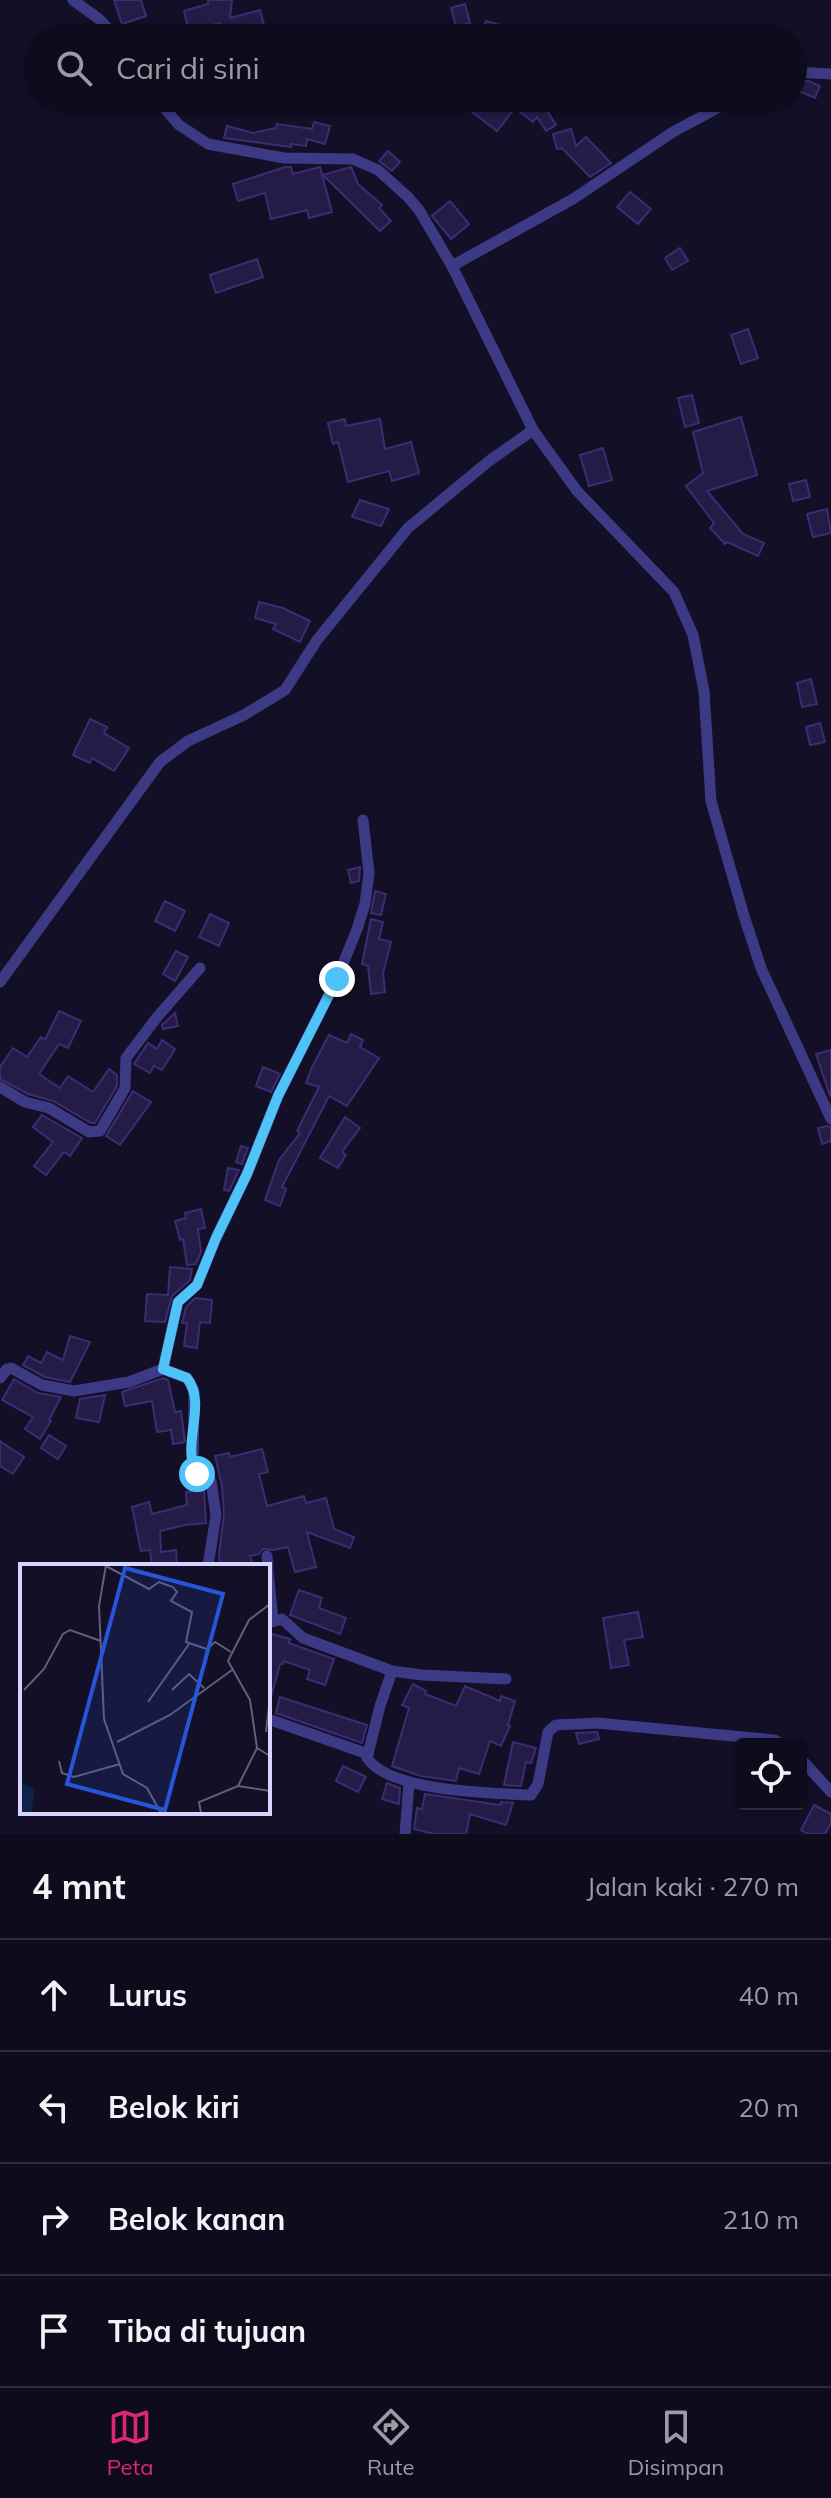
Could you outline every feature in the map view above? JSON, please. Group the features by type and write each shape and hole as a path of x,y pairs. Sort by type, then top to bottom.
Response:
{"street":[{"path":"73,0 104,24"},
{"path":"807,73 831,74"},
{"path":"168,112 179,125 208,144 260,155 339,157 369,165 408,197 452,266 533,430 577,491 674,592 693,635 704,691 711,801 717,826 761,968 831,1119"},
{"path":"452,266 573,199 673,132 710,112"},
{"path":"0,982 160,762 188,741 244,715 285,690 317,640 408,528 489,461 533,430"},
{"path":"163,1369 178,1302 197,1285 278,1096 337,979 357,929 365,904 369,873 363,820"},
{"path":"0,1087 25,1102 49,1108 89,1132 100,1131 125,1088 126,1058 200,968"},
{"path":"0,1378 11,1368 42,1385 74,1391 129,1382 163,1369 187,1378 194,1391 192,1464 195,1473 211,1481 216,1515 208,1564"},
{"path":"270,1622 287,1622 303,1638 320,1646 392,1671 506,1679"},
{"path":"392,1671 368,1754 372,1764 409,1783 472,1793 531,1795 538,1784 548,1732 556,1725 597,1723 757,1738"},
{"path":"270,1720 368,1754"},
{"path":"807,1766 831,1792"},
{"path":"405,1834 409,1783"}],"building":[{"path":"114,0 141,0 146,16 122,24"},
{"path":"208,0 232,0 230,18 260,10 264,24 187,24 184,11 208,4"},
{"path":"465,4 470,23 455,24 451,8"},
{"path":"807,81 820,86 815,98 807,95"},
{"path":"472,112 512,112 497,131"},
{"path":"520,112 548,112 556,125 546,131 537,117 533,122"},
{"path":"314,122 330,126 325,144 307,139 306,146 291,144 291,147 224,138 227,126 253,133 276,128 277,124 312,129"},
{"path":"571,129 576,146 586,137 611,163 590,177 562,148 557,149 553,134"},
{"path":"388,151 400,162 392,171 379,161"},
{"path":"291,167 293,174 320,167 332,212 309,218 307,210 271,219 265,193 238,201 233,184"},
{"path":"351,167 358,184 382,205 379,208 391,221 380,231 323,175"},
{"path":"630,192 651,209 638,224 617,207"},
{"path":"450,201 469,224 451,239 432,216"},
{"path":"680,248 688,261 672,270 665,258"},
{"path":"257,259 263,277 216,293 210,275"},
{"path":"748,329 758,358 741,364 731,335"},
{"path":"692,395 699,423 685,427 678,398"},
{"path":"741,417 757,475 707,491 743,534 764,543 758,556 727,542 725,544 710,528 714,523 686,486 703,473 693,432"},
{"path":"345,419 346,426 380,419 385,449 411,442 419,473 392,481 389,471 348,482 338,442 333,444 328,423"},
{"path":"603,448 612,480 589,486 580,455"},
{"path":"806,480 810,497 793,501 789,484"},
{"path":"360,500 389,509 381,526 352,517"},
{"path":"827,509 831,533 813,537 807,514"},
{"path":"259,602 283,608 310,621 300,642 273,629 276,624 255,618"},
{"path":"811,679 817,704 802,707 797,683"},
{"path":"90,719 107,727 104,733 129,748 114,771 92,758 90,763 73,755"},
{"path":"820,723 825,742 810,745 806,727"},
{"path":"360,867 359,881 351,883 348,870"},
{"path":"375,891 386,894 381,915 371,913"},
{"path":"165,901 185,911 175,931 155,921"},
{"path":"210,914 229,923 219,946 199,937"},
{"path":"371,919 383,922 379,939 391,942 383,973 385,992 371,994 368,966 362,964"},
{"path":"176,951 188,957 175,981 163,974"},
{"path":"59,1011 81,1021 68,1048 59,1044 39,1074 60,1088 68,1076 93,1092 109,1069 117,1075 117,1086 95,1123 0,1079 0,1067 13,1048 27,1057 41,1037 45,1040"},
{"path":"175,1013 178,1026 163,1029 162,1025"},
{"path":"351,1034 363,1040 360,1047 379,1058 347,1106 329,1096 282,1187 286,1189 280,1206 265,1200 279,1160 300,1133 297,1131 319,1087 306,1083 312,1067 329,1035 347,1043"},
{"path":"162,1040 175,1049 162,1070 154,1066 150,1073 134,1064 148,1043 157,1049"},
{"path":"831,1050 831,1096 830,1096 816,1054"},
{"path":"263,1067 280,1074 271,1092 256,1086"},
{"path":"133,1091 151,1102 120,1145 106,1136"},
{"path":"42,1115 82,1138 70,1156 64,1152 46,1175 34,1166 53,1142 33,1127"},
{"path":"345,1117 360,1128 342,1152 346,1155 338,1168 320,1158"},
{"path":"831,1127 831,1141 822,1144 818,1128"},
{"path":"241,1146 248,1148 242,1164 236,1162"},
{"path":"228,1168 239,1170 229,1191 224,1190"},
{"path":"201,1209 205,1228 198,1229 201,1252 196,1264 187,1265 183,1239 180,1240 175,1221 186,1218 185,1213"},
{"path":"170,1267 192,1269 190,1280 172,1296 165,1322 145,1321 147,1294 168,1295"},
{"path":"195,1298 212,1300 210,1323 200,1322 197,1348 184,1346 187,1323 182,1323 186,1307"},
{"path":"70,1336 90,1342 70,1382 45,1377 23,1365 28,1356 41,1363 47,1352 63,1360"},
{"path":"163,1378 168,1380 175,1412 181,1411 185,1442 173,1444 171,1430 157,1432 152,1401 125,1406 122,1392"},
{"path":"14,1379 38,1393 61,1397 40,1439 25,1429 33,1417 2,1400"},
{"path":"105,1395 99,1422 76,1418 80,1399"},
{"path":"49,1435 66,1446 58,1459 41,1448"},
{"path":"0,1441 24,1457 13,1474 0,1466"},
{"path":"262,1449 268,1472 259,1474 267,1506 304,1496 306,1503 326,1498 334,1529 354,1537 350,1548 307,1532 316,1567 295,1572 288,1547 263,1549 259,1554 250,1556 252,1564 220,1564 224,1514 215,1456 229,1453 230,1457"},
{"path":"204,1491 206,1523 160,1531 161,1552 176,1550 177,1564 152,1564 150,1550 141,1551 132,1507 149,1502 152,1514 187,1505 186,1492"},
{"path":"299,1590 322,1598 319,1608 346,1618 340,1634 290,1615"},
{"path":"638,1612 643,1637 624,1640 629,1665 611,1668 603,1618"},
{"path":"270,1634 334,1659 325,1685 307,1679 310,1670 284,1661 280,1664 271,1697"},
{"path":"413,1684 426,1691 425,1694 456,1706 465,1686 500,1701 501,1696 515,1701 510,1726 501,1746 490,1741 479,1774 459,1768 456,1781 421,1776 392,1766 409,1708 402,1705"},
{"path":"280,1697 367,1725 362,1743 276,1713"},
{"path":"597,1732 599,1739 579,1744 576,1733"},
{"path":"513,1742 536,1748 531,1763 526,1762 521,1786 504,1785"},
{"path":"343,1766 366,1777 358,1792 336,1781"},
{"path":"387,1783 400,1788 399,1804 382,1799"},
{"path":"425,1794 500,1805 501,1802 513,1803 506,1825 470,1814 466,1834 434,1834 414,1829 417,1808 422,1809"},
{"path":"814,1805 831,1814 831,1823 825,1834 808,1834 801,1830"}],"route":[{"path":"197,1474 192,1464 194,1391 187,1378 163,1369 178,1302 197,1285 278,1096 337,979"}]}
